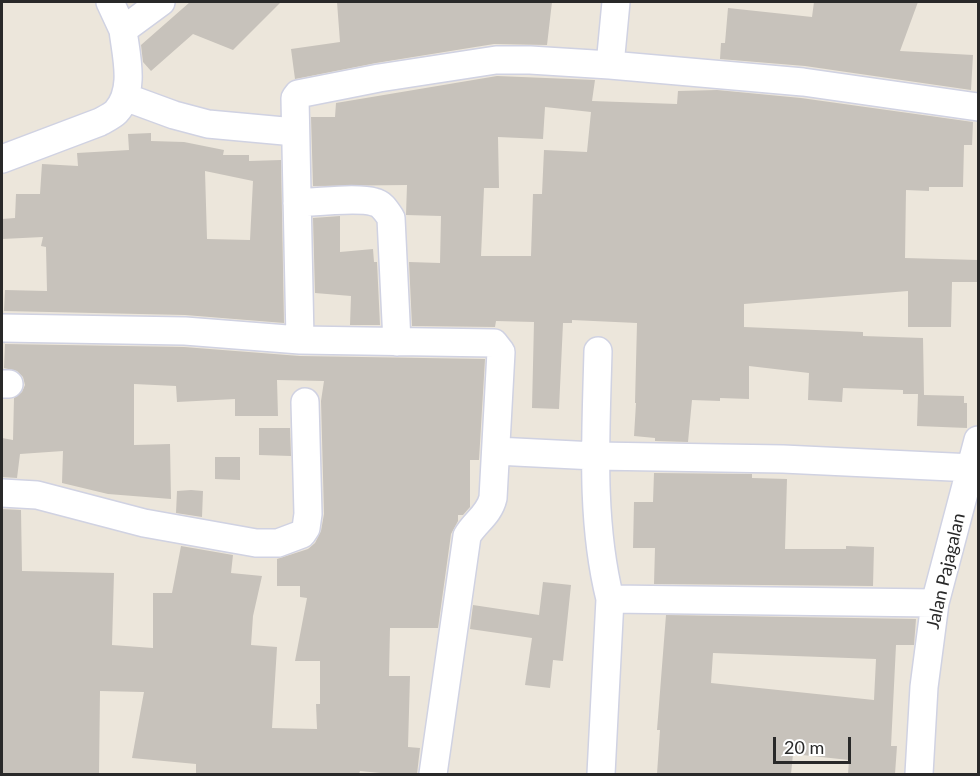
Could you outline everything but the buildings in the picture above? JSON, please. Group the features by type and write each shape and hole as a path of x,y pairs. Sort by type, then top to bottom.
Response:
{"street":[{"path":"2,159 100,122 115,113 125,97 129,77 123,30 110,2"},
{"path":"123,30 161,2"},
{"path":"610,64 616,2"},
{"path":"300,340 295,98 303,93 380,78 496,60 610,64 802,82 978,107"},
{"path":"125,97 174,115 208,124 295,132"},
{"path":"297,203 360,201 374,202 383,206 391,218 397,342"},
{"path":"2,328 185,331 300,340 494,343 499,346 501,351 492,505 467,536 433,774"},
{"path":"598,351 595,456 601,565 610,599 601,774"},
{"path":"2,493 37,495 144,524 256,543 278,543 302,534 306,528 308,514 305,402"},
{"name":"Jalan Pajagalan","path":"919,774 924,687 935,603 971,496 978,440"},
{"path":"496,451 595,456 783,459 973,468"},
{"path":"610,599 935,603"}]}
